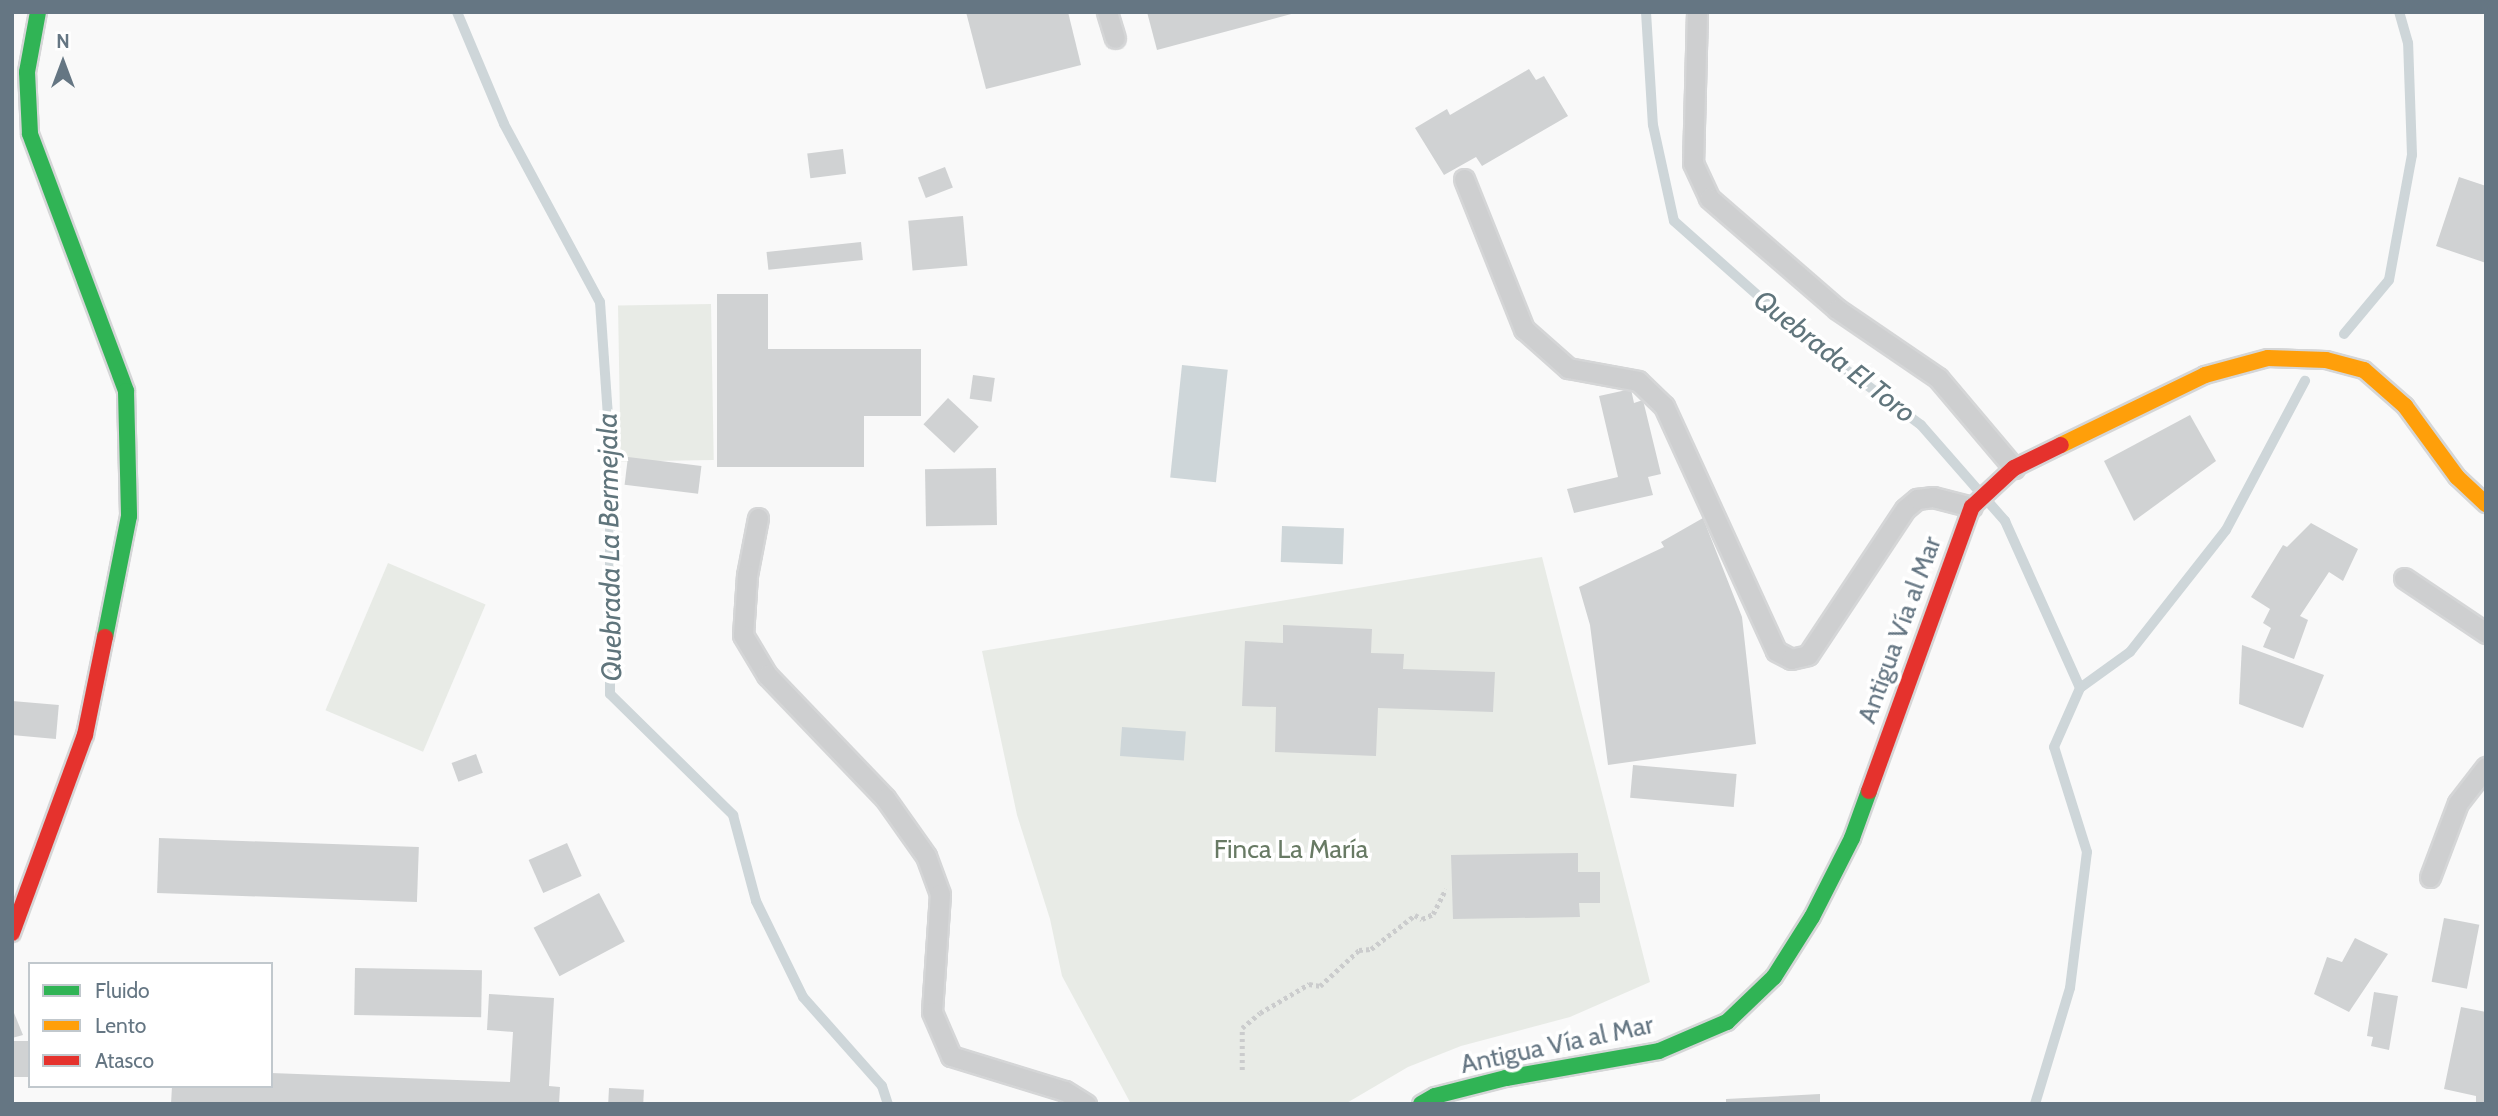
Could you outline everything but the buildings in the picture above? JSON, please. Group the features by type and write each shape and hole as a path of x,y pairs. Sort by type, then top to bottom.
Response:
{"main road":[{"path":"12,933 85,734 129,516 126,391 30,134 27,72 38,12"},
{"name":"Antigua Vía al Mar","path":"1420,1104 1435,1096 1506,1078 1660,1051 1727,1022 1774,977 1812,917 1852,838 1973,505 2009,472 2205,375 2268,359 2326,360 2364,370 2405,406 2457,477 2486,504"}],"lane":[{"path":"1107,12 1115,38"},
{"path":"1697,12 1693,163 1709,198 1837,309 1938,378 2009,472"},
{"path":"12,102 30,134"},
{"path":"1464,179 1524,329 1568,368 1638,381 1664,406 1776,651 1791,659 1808,656 1905,509 1917,499 1933,497 1973,505"},
{"path":"758,518 747,575 743,635 767,675 885,798 926,856 940,894 932,1012 951,1056 1065,1091 1086,1104"},
{"path":"2404,578 2486,633"},
{"path":"2430,877 2458,803 2486,768"}],"path":[{"path":"1242,1070 1242,1028 1298,989 1308,984 1320,986 1359,950 1371,949 1415,915 1422,919 1433,914 1446,889"}],"green space":[{"path":"711,304 714,460 621,462 618,306"},
{"name":"Finca La María","path":"1542,557 1650,982 1570,1017 1461,1046 1408,1067 1345,1104 1131,1104 1062,976 1050,919 1017,815 982,651"},
{"path":"388,563 486,604 423,752 325,710"}],"shaded area":[{"path":"1182,365 1228,370 1216,482 1170,477"},
{"path":"1282,526 1344,528 1343,564 1281,562"},
{"path":"1122,727 1186,731 1184,760 1120,756"}],"waterway":[{"name":"Quebrada La Bermejala","path":"457,12 504,124 600,302 610,444 610,694 733,815 756,901 803,997 882,1086 888,1104"},
{"name":"Quebrada El Toro","path":"1646,12 1653,125 1674,221 1818,349 1921,425 2005,521 2080,688"},
{"path":"2344,334 2389,280 2412,155 2408,43 2399,12"},
{"path":"2035,1104 2070,988 2087,852 2054,747 2080,688 2130,652 2226,530 2305,381"}],"traffic: fast":[{"path":"38,12 27,72 30,134 126,391 129,516 105,637"},
{"path":"1421,1104 1435,1096 1506,1078 1659,1051 1727,1022 1774,977 1812,917 1852,838 1869,791"}],"traffic: slow":[{"path":"2061,445 2205,375 2268,358 2326,360 2364,370 2405,406 2457,477 2486,504"}],"traffic: jam":[{"path":"1869,791 1972,507 2014,468 2061,445"},
{"path":"12,933 85,735 105,637"}]}
